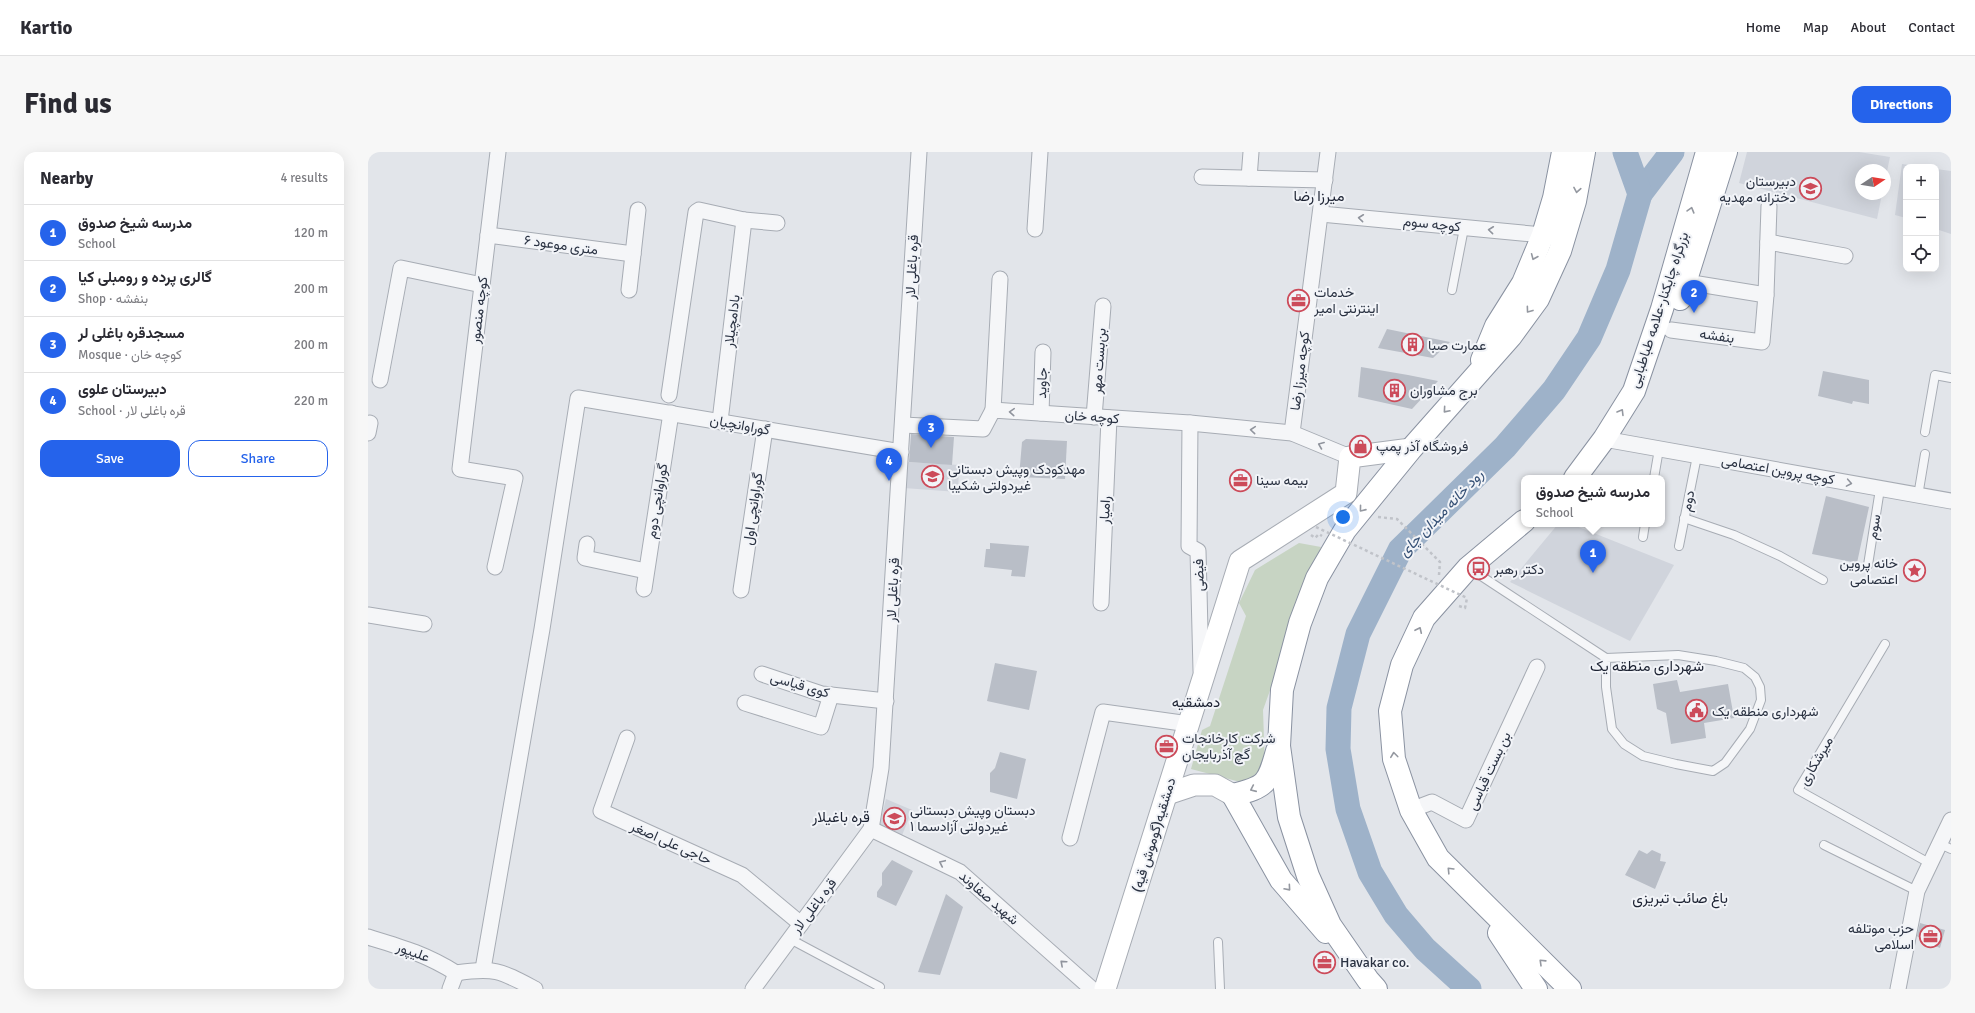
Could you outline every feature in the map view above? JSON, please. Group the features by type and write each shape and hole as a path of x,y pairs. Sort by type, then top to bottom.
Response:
{"highway":[{"path":"1475,376 1496,326 1523,283 1544,235 1554,198 1563,152"},
{"path":"1375,986 1330,925 1308,876 1289,817 1279,746 1282,690 1300,623 1317,578 1345,530 1411,449 1511,336 1538,298 1560,251 1575,201 1584,152"},
{"name":"بزرگراه چایکنار-علامه طباطبایی","path":"1577,475 1604,439 1634,391 1662,309 1707,152"},
{"path":"1634,391 1671,330 1726,152"},
{"path":"1521,524 1468,568 1424,618 1402,665 1390,711 1394,759 1411,810 1438,858 1472,894 1570,989"},
{"path":"1279,746 1270,776 1256,790 1233,795 1281,880 1375,986"},
{"path":"1472,894 1536,988"}],"main road":[{"path":"1350,456 1411,449"},
{"name":"دمشقیه(گوموش قیه)","path":"1105,989 1240,561 1346,493 1350,456"},
{"path":"1167,794 1194,785 1215,785 1233,795"}],"street":[{"name":"کوچه منصور","path":"494,567 515,478 460,468 498,152"},
{"name":"قره باغلی لار","path":"753,989 871,829 881,768 886,701 919,152"},
{"path":"1035,230 1040,152"},
{"path":"1250,178 1251,152"},
{"name":"کوچه میرزا رضا","path":"1292,433 1328,152"},
{"path":"1202,177 1325,180"},
{"path":"1686,282 1766,296 1769,206"},
{"path":"629,290 638,210"},
{"path":"668,395 696,212 699,210 744,220 777,224"},
{"name":"کوچه سوم","path":"1320,214 1544,235"},
{"name":"بادامچیلار","path":"720,421 744,220"},
{"name":"۶ متری موعود","path":"488,235 633,254"},
{"path":"1768,242 1845,256"},
{"path":"380,380 402,268 482,285"},
{"path":"903,425 983,430 993,410 1000,280"},
{"name":"بنفشه","path":"1671,330 1762,342 1766,296"},
{"name":"بن‌بست مهر","path":"1102,417 1103,306"},
{"name":"جاوید","path":"1041,414 1043,352"},
{"name":"گوراوانچیان","path":"483,969 542,629 578,398 901,452"},
{"name":"کوچه خان","path":"993,410 1190,423 1292,433"},
{"name":"گوراوانچی دوم","path":"644,589 671,413"},
{"name":"رامیار","path":"1101,603 1102,417"},
{"name":"فیضی","path":"1190,423 1189,546 1198,552 1202,684"},
{"name":"گوراوانچی اول","path":"741,590 765,429"},
{"path":"1292,433 1350,456"},
{"name":"کوچه پروین اعتصامی","path":"1604,439 1951,502"},
{"path":"587,544 585,558 646,571"},
{"path":"368,615 424,624"},
{"name":"بن بست قیاسی","path":"1411,810 1432,802 1466,820 1537,666"},
{"name":"کوی قیاسی","path":"762,674 822,694 886,701"},
{"path":"745,703 821,727 831,695"},
{"path":"1070,838 1103,712 1189,724"},
{"name":"حاجی علی اصغر","path":"627,738 601,811 742,875 801,924"},
{"path":"1898,989 1917,891 1931,864 1946,846 1951,820"},
{"name":"شهید صفاوند","path":"871,829 960,872 1092,989"},
{"name":"علیپور","path":"368,938 413,950 439,962 456,973"},
{"path":"450,989 456,973 483,969 501,972 535,989"}],"lane":[{"path":"1452,290 1464,228"},
{"path":"1925,432 1935,375 1951,378"},
{"path":"1655,475 1659,449"},
{"path":"1918,496 1925,454"},
{"name":"دوم","path":"1679,546 1697,456"},
{"name":"سوم","path":"1868,565 1880,489"},
{"path":"1684,518 1734,535 1780,556 1823,580"},
{"path":"1643,537 1645,527"},
{"path":"1468,568 1606,658 1678,655 1716,661 1744,668 1755,676 1760,687 1761,700 1750,729 1725,763 1713,770 1676,764 1643,756 1624,744 1612,729 1606,687 1606,658"},
{"name":"میرشکاری","path":"1885,644 1798,790 1931,864"},
{"path":"1824,845 1917,891"},
{"path":"790,939 880,987 879,989"},
{"path":"1218,942 1220,989"}],"path":[{"path":"1397,519 1440,562"},
{"path":"1316,527 1466,598 1465,608 1459,607 1460,599"}],"shaded area":[{"name":"دبیرستان دخترانه مهدیه","path":"1747,152 1859,152 1890,157 1889,164 1855,164 1855,200 1881,200 1877,219 1739,183"},
{"path":"1902,164 1903,217 1895,215"},
{"path":"1939,169 1951,171 1951,234 1939,230"},
{"name":"مهدکودک وپیش دبستانی غیردولتی شکیبا","path":"907,462 959,465 958,492 904,488"},
{"path":"1556,527 1579,527 1674,565 1630,641 1510,582"},
{"name":"دبستان وپیش دبستانی غیردولتی آزادسما ۱","path":"886,799 912,810 901,838 879,827"}],"green space":[{"path":"1299,543 1321,547 1263,710 1265,767 1244,783 1191,769 1202,730 1210,726 1246,616 1239,603 1255,570"}],"building":[{"name":"عمارت صبا","path":"1387,329 1450,342 1433,358 1378,348"},
{"name":"برج مشاوران","path":"1361,367 1438,381 1412,409 1358,397"},
{"path":"1823,371 1869,380 1869,404 1853,401 1852,404 1818,396"},
{"path":"911,434 954,437 952,465 909,462"},
{"path":"1026,439 1067,441 1065,479 1019,477 1022,442"},
{"path":"1826,496 1869,507 1857,563 1812,554"},
{"path":"990,543 1029,546 1025,577 1011,576 1012,570 984,567 986,549 990,549"},
{"path":"995,663 1037,671 1029,710 987,701"},
{"name":"شهرداری منطقه یک","path":"1677,680 1680,692 1728,684 1734,718 1704,723 1706,738 1671,744 1666,713 1657,709 1653,684"},
{"path":"1000,752 1026,759 1017,799 990,792 990,773 995,768"},
{"path":"1639,850 1647,854 1652,850 1661,854 1660,861 1666,862 1655,889 1625,875"},
{"path":"892,860 913,871 896,906 877,897 877,892 882,885 882,873"},
{"path":"946,894 963,907 940,975 918,972"},
{"name":"حزب موتلفه اسلامی","path":"1920,923 1945,930 1940,948 1923,941 1917,936"}],"waterway":[{"name":"رود خانه میدان چای","path":"1469,989 1425,949 1396,915 1370,872 1348,809 1338,749 1339,708 1358,634 1400,550 1505,447 1554,390 1589,338 1618,270 1640,194 1625,152"},
{"path":"1640,194 1672,152"}],"place":[{"name":"دبیرستان دخترانه مهدیه","path":"1811,189"},
{"name":"خدمات اینترنتی امیر","path":"1298,300"},
{"name":"گالری پرده و رومبلی کیا","path":"1694,313"},
{"name":"عمارت صبا","path":"1413,345"},
{"name":"برج مشاوران","path":"1395,390"},
{"name":"فروشگاه آذر پمپ","path":"1361,446"},
{"name":"مسجدقره باغلی لر","path":"931,448"},
{"name":"مهدکودک وپیش دبستانی غیردولتی شکیبا","path":"932,477"},
{"name":"بیمه سینا","path":"1240,480"},
{"name":"دبیرستان علوی","path":"889,481"},
{"name":"دکتر رهبر","path":"1479,569"},
{"name":"خانه پروین اعتصامی","path":"1914,571"},
{"name":"مدرسه شیخ صدوق","path":"1593,573"},
{"name":"شهرداری منطقه یک","path":"1697,711"},
{"name":"شرکت کارخانجات گچ آذربایجان","path":"1166,746"},
{"name":"دبستان وپیش دبستانی غیردولتی آزادسما ۱","path":"895,818"},
{"name":"حزب موتلفه اسلامی","path":"1930,936"},
{"name":"Havakar co.","path":"1324,962"}],"district":[{"name":"میرزا رضا","path":"1319,196"},
{"name":"شهرداری منطقه یک","path":"1647,666"},
{"name":"دمشقیه","path":"1196,702"},
{"name":"قره باغیلار","path":"841,817"},
{"name":"باغ صائب تبریزی","path":"1680,898"}]}
